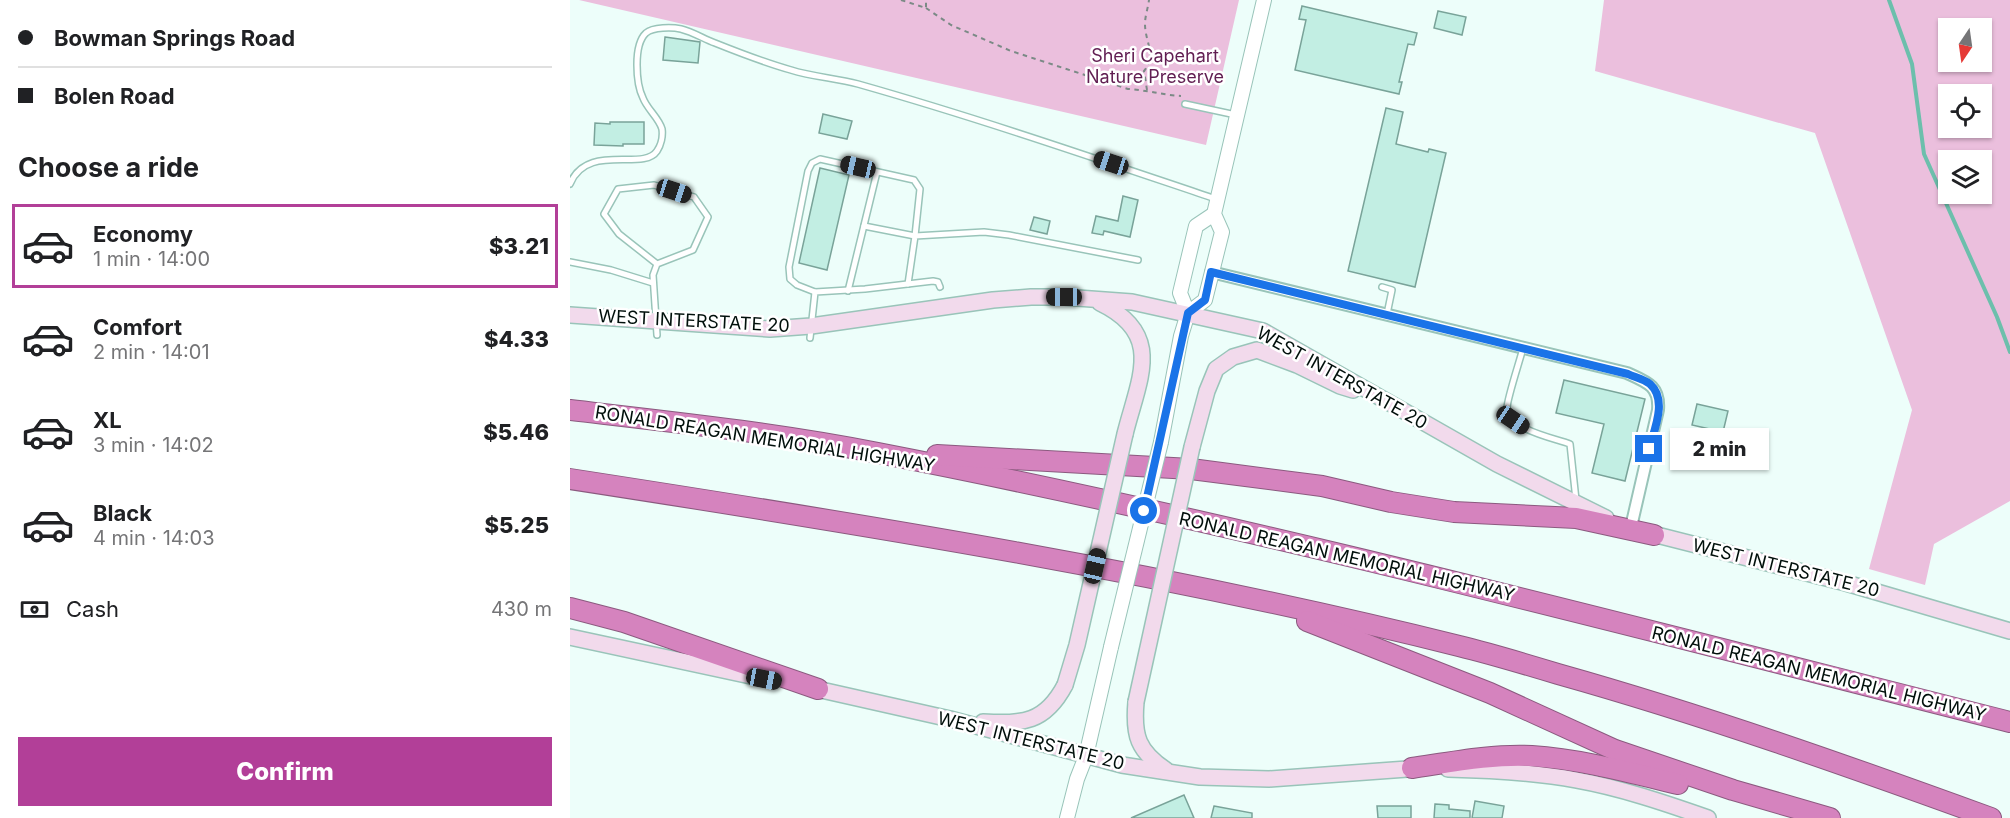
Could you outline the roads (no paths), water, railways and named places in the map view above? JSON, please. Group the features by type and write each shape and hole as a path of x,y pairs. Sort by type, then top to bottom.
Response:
{"highway":[{"name":"RONALD REAGAN MEMORIAL HIGHWAY","path":"570,410 687,423 875,452 1305,545 2010,722"},
{"path":"875,452 1191,470 1322,486 1454,512 1576,518 1654,535"},
{"path":"570,479 969,543 1254,600 1461,646 1662,704 1990,818"},
{"path":"570,488 656,492"},
{"path":"1254,600 1490,693 1615,750 1711,783 1830,818"},
{"path":"570,608 624,622 818,689"},
{"path":"1412,768 1494,757 1533,756 1614,769 1702,790 1793,807"}],"main road":[{"name":"WEST INTERSTATE 20","path":"570,315 657,328 738,328 810,332 993,300 1031,297 1132,302 1188,313 1263,331 1497,464 1576,505 1631,527 1654,535 1846,582 2010,630"},
{"path":"950,719 1004,723 1027,720 1045,712 1057,701 1065,685 1077,645 1141,369 1141,343 1125,317 1092,299"},
{"path":"1169,772 1151,760 1140,743 1134,723 1136,702 1192,447 1207,391 1216,369 1233,357 1257,350 1297,365 1340,386 1382,398"},
{"name":"WEST INTERSTATE 20","path":"570,637 950,719 1122,765 1200,777 1269,779 1412,768 1482,770 1575,780 1647,797 1708,818"}],"street":[{"path":"1067,818 1077,778 1086,756 1161,442 1181,336 1188,313 1205,300 1222,232 1214,214 1264,0"},
{"path":"1188,313 1180,293 1196,226 1214,214"},
{"path":"1211,272 1628,374 1649,383 1659,399 1658,410 1631,527"}],"lane":[{"path":"570,184 574,174 590,164 606,160 645,158 656,154 661,143 662,129 642,98 637,68 641,40 647,32 680,28 714,43 793,71 855,84 947,111 1217,199"},
{"path":"1185,104 1237,116"},
{"path":"908,284 920,189 914,180 819,159 812,163 808,171 789,267 790,279 797,285 815,292 848,291 936,281 940,287"},
{"path":"848,291 877,172"},
{"path":"657,264 619,234 604,213 618,189 654,185 694,197 708,217 693,250 657,264 653,275 657,328"},
{"path":"864,226 915,236 993,233 1138,260"},
{"path":"570,262 611,270 653,283"},
{"path":"1382,287 1392,290 1386,316"},
{"path":"865,289 865,299"},
{"path":"810,332 815,292"},
{"path":"1523,348 1507,408 1513,420 1527,430 1570,444 1576,505"}],"waterway":[{"path":"1889,0 1912,64 1924,154 1997,317 2010,352"}],"park label":[{"name":"Sheri Capehart Nature Preserve","path":"1155,66"}]}
